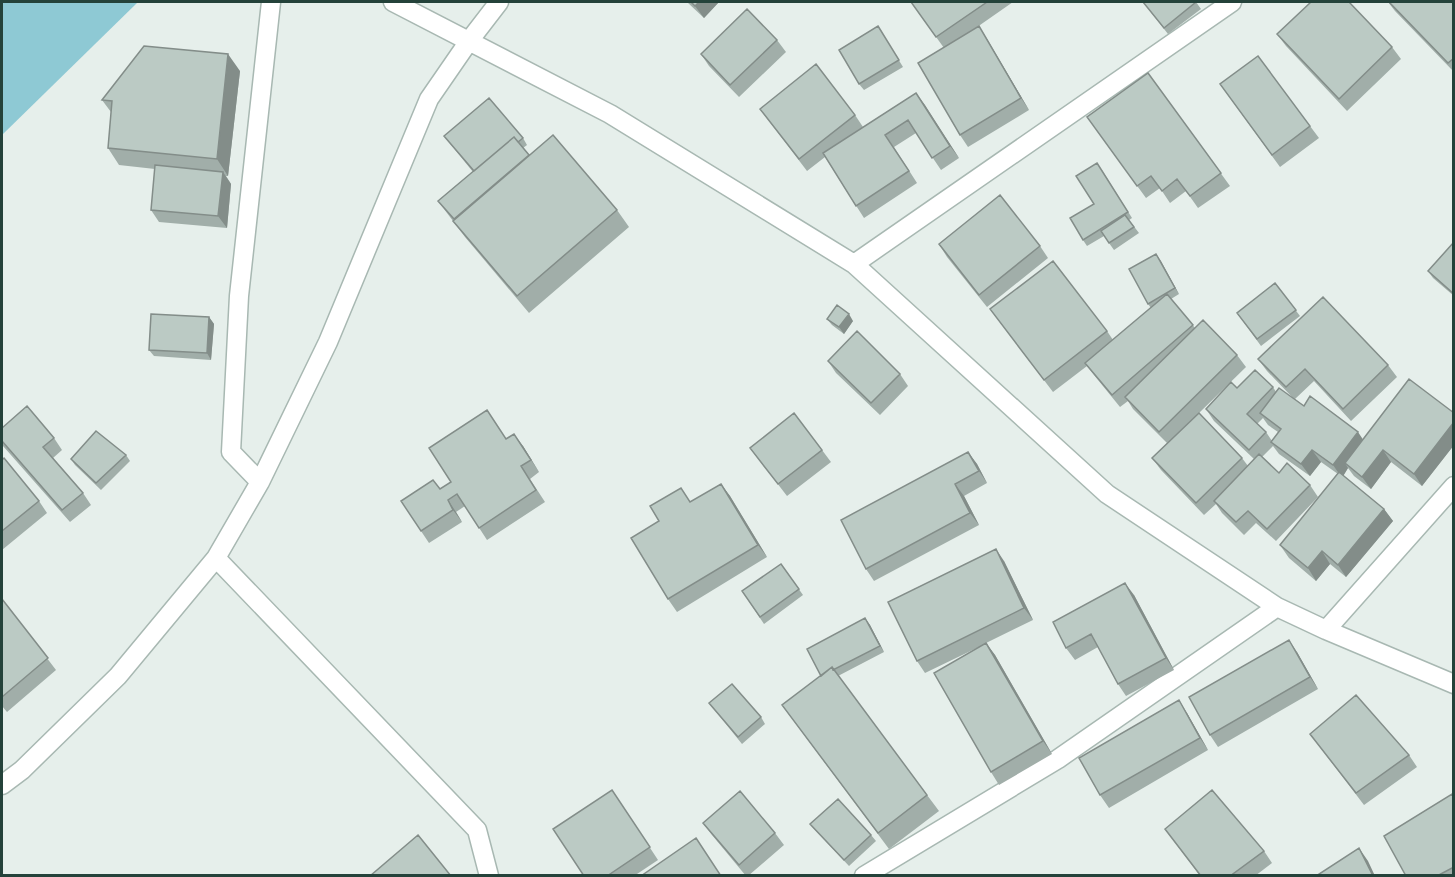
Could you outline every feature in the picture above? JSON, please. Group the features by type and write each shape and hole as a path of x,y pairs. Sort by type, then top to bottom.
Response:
{"street":[{"path":"260,482 231,452 239,296 271,2"},
{"path":"393,2 610,114 854,264 1107,494 1277,607 1454,684"},
{"path":"2,785 22,770 118,676 216,558 260,482 328,342 429,99 468,41 499,2"},
{"path":"854,264 1232,2"},
{"path":"1326,630 1454,486"},
{"path":"216,558 477,830 489,876"},
{"path":"864,876 1058,759 1277,607"}],"water":[{"path":"2,2 138,2 2,135"}],"building":[{"path":"911,2 987,2 936,37"},
{"path":"1143,2 1196,2 1164,28"},
{"path":"1311,2 1349,2 1392,47 1339,99 1277,34"},
{"path":"1389,2 1454,2 1454,58 1448,63"},
{"path":"747,9 777,40 730,85 701,54"},
{"path":"878,26 899,60 859,84 839,50"},
{"path":"979,26 1021,98 960,135 918,63"},
{"path":"144,46 228,54 217,159 108,148 112,101 102,100"},
{"path":"1258,56 1310,126 1272,155 1220,84"},
{"path":"816,64 855,115 799,159 760,109"},
{"path":"1148,73 1221,173 1190,196 1177,179 1162,191 1151,176 1137,186 1087,117"},
{"path":"916,93 950,146 932,158 908,120 885,135 909,171 856,206 823,153"},
{"path":"489,98 523,138 518,142 514,137 474,171 444,136"},
{"path":"553,135 617,210 517,296 453,221"},
{"path":"514,137 529,155 454,219 438,201"},
{"path":"1097,163 1128,212 1083,240 1070,218 1094,204 1076,176"},
{"path":"155,165 223,172 218,216 151,210"},
{"path":"1000,195 1040,246 979,295 939,244"},
{"path":"1125,215 1134,227 1109,243 1101,231"},
{"path":"1454,242 1454,294 1428,271"},
{"path":"1156,254 1175,288 1148,304 1129,269"},
{"path":"1053,261 1107,331 1044,380 990,309"},
{"path":"1275,283 1296,310 1257,339 1237,313"},
{"path":"1167,294 1193,325 1112,395 1085,363"},
{"path":"1323,297 1388,365 1343,409 1305,369 1286,387 1258,359"},
{"path":"837,305 849,314 839,327 827,319"},
{"path":"151,314 209,317 207,353 149,350"},
{"path":"1203,320 1237,355 1159,432 1125,397"},
{"path":"857,331 900,374 871,403 828,361"},
{"path":"1255,370 1273,387 1247,414 1266,432 1249,450 1206,409 1231,382 1237,388"},
{"path":"1409,379 1454,413 1454,422 1414,474 1383,450 1362,477 1345,463"},
{"path":"1279,388 1304,406 1310,396 1358,432 1333,465 1312,450 1301,464 1271,442 1281,429 1260,413"},
{"path":"27,406 54,438 43,447 83,493 62,510 2,441 2,428"},
{"path":"487,410 506,439 514,434 531,460 521,466 536,490 479,528 457,494 448,500 453,510 421,531 401,501 433,480 440,489 451,482 429,448"},
{"path":"794,413 822,450 778,484 750,448"},
{"path":"1199,413 1242,458 1196,503 1152,458"},
{"path":"96,431 126,455 96,483 71,459"},
{"path":"968,452 979,471 955,484 970,513 866,569 841,520"},
{"path":"1259,454 1279,473 1287,463 1310,485 1267,529 1248,511 1236,522 1214,501"},
{"path":"4,458 39,501 2,531 2,460"},
{"path":"1339,472 1384,509 1338,565 1322,551 1308,568 1280,545"},
{"path":"721,484 758,545 668,599 631,538 659,521 650,506 681,488 690,502"},
{"path":"996,549 1024,608 917,661 888,602"},
{"path":"781,564 799,589 760,617 742,591"},
{"path":"1125,583 1166,658 1118,684 1091,634 1066,648 1053,622"},
{"path":"2,599 48,658 2,697"},
{"path":"865,618 880,646 833,670 832,667 821,676 807,649"},
{"path":"1289,640 1310,677 1210,735 1189,697"},
{"path":"986,643 1043,741 991,772 934,673"},
{"path":"832,667 927,795 878,833 782,705"},
{"path":"732,684 761,717 738,737 709,703"},
{"path":"1356,695 1409,755 1356,793 1310,734"},
{"path":"1179,700 1200,738 1100,795 1079,758"},
{"path":"612,790 650,847 607,876 584,876 553,829"},
{"path":"1212,790 1264,851 1230,876 1201,876 1165,829"},
{"path":"740,791 775,833 739,865 703,823"},
{"path":"1452,794 1454,798 1454,867 1437,876 1406,876 1384,836"},
{"path":"838,799 871,835 844,860 810,824"},
{"path":"418,835 451,876 370,876"},
{"path":"696,838 721,876 641,876"},
{"path":"1359,848 1373,876 1316,876"}]}
